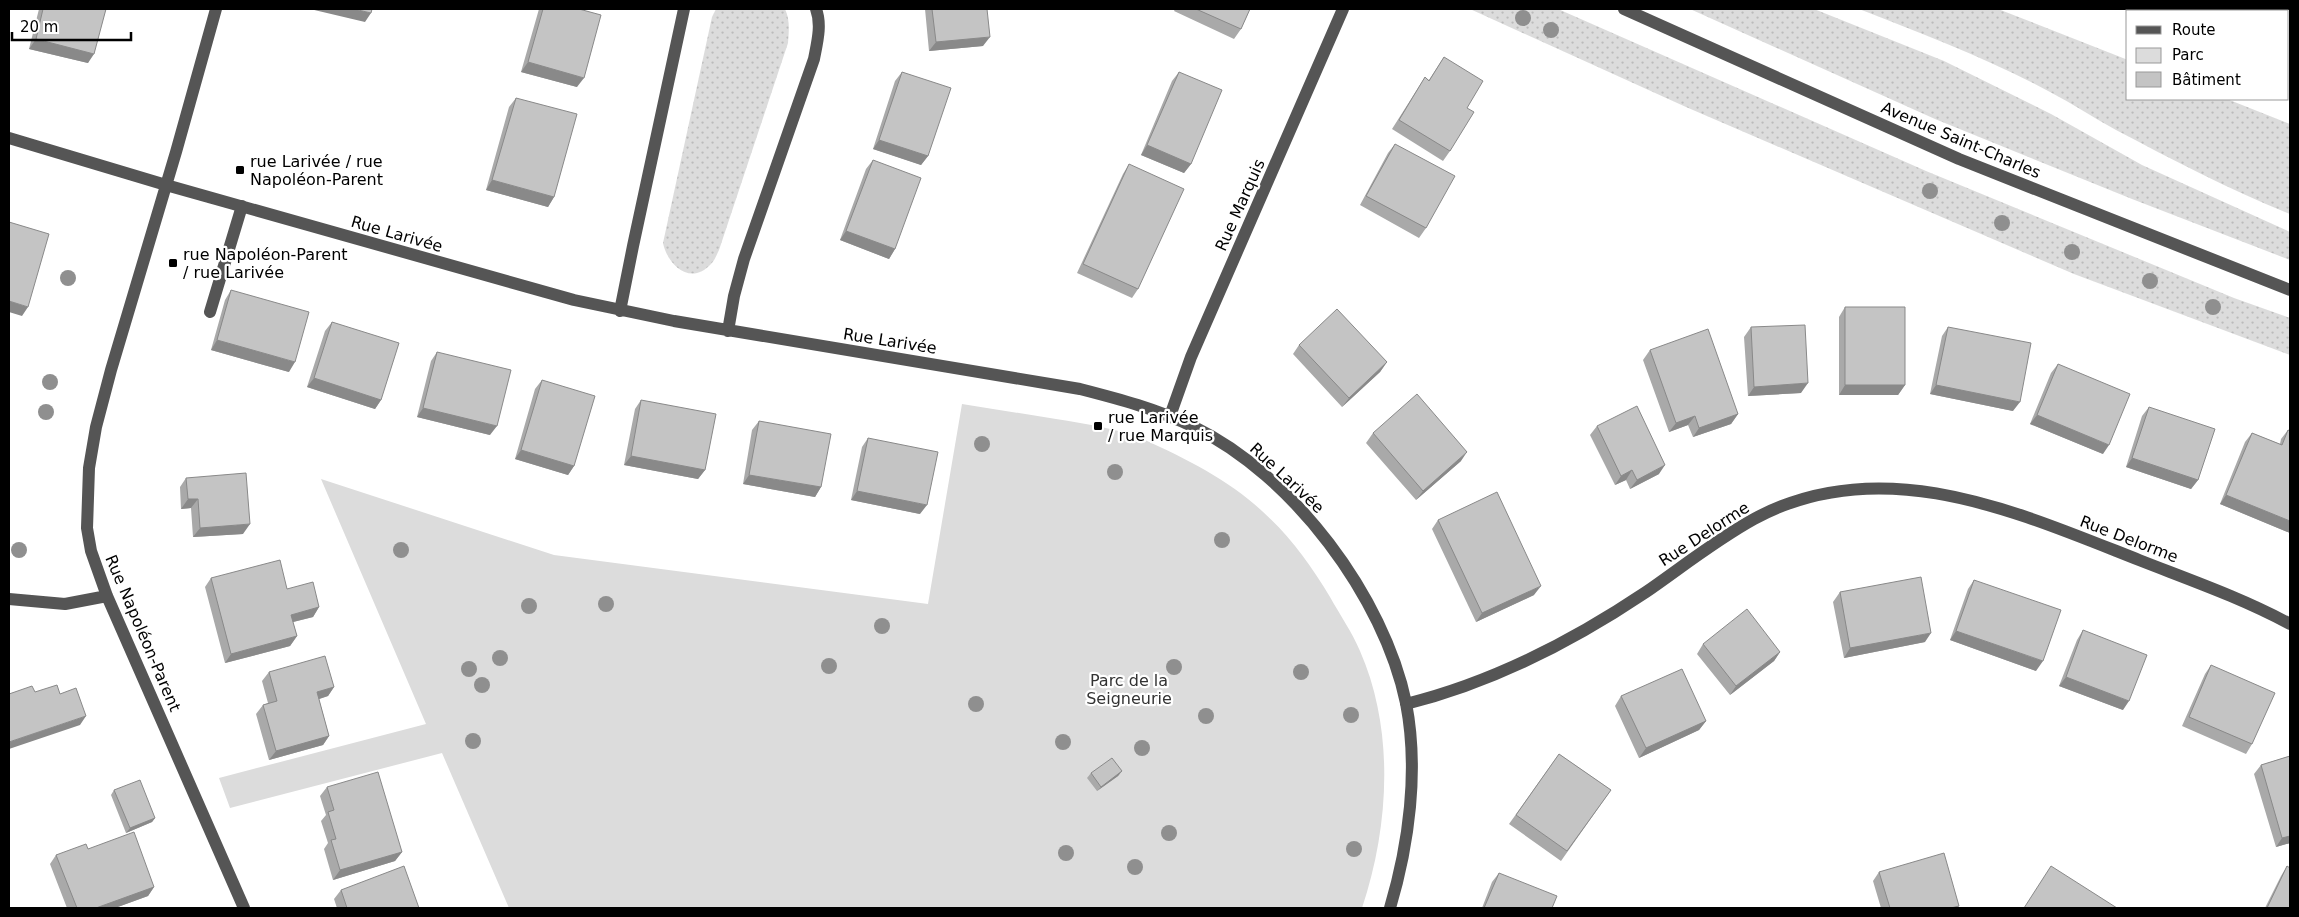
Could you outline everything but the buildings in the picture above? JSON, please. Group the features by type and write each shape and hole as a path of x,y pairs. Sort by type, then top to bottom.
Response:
{"street":[{"path":"166,185 216,9"},
{"path":"620,311 684,9"},
{"path":"728,331 734,296 744,260 814,59 819,36 819,16 816,9"},
{"name":"Rue Marquis","path":"1170,416 1191,357 1343,9"},
{"name":"Avenue Saint-Charles","path":"1624,9 1959,159 2290,290"},
{"name":"Rue Larivée","path":"9,138 166,185 529,288 620,311 728,331 1080,389 1112,396 1170,416 1210,436 1271,481 1318,529 1354,580 1372,613 1398,673 1406,704 1411,768 1405,847 1390,908"},
{"name":"Rue Napoléon-Parent","path":"166,185 103,396 89,468 88,528 91,551 107,596 244,908"},
{"path":"210,312 242,206"},
{"name":"Rue Delorme","path":"1406,704 1440,696 1481,681 1556,645 1645,592 1725,536 1756,518 1788,504 1816,495 1883,487 1924,490 1964,497 2090,540 2242,601 2290,624"},
{"path":"9,599 65,604 107,596"}],"green space":[{"path":"716,9 785,9 789,29 788,43 719,250 715,259 703,270 696,273 688,273 675,266 663,243 712,17"},
{"path":"1470,9 1558,9 1926,171 2234,298 2290,318 2290,355 2074,274 1686,107"},
{"path":"1690,9 1814,9 1944,61 2051,114 2142,165 2290,232 2290,260 2132,199 1935,119"},
{"path":"1859,9 1998,9 2126,59 2126,100 2230,100 2290,124 2290,214 2180,163 2116,130 2027,80 1956,48"},
{"name":"Parc de la Seigneurie","path":"962,404 1124,432 1176,454 1221,480 1249,500 1282,530 1308,562 1357,644 1371,682 1379,714 1383,746 1382,812 1378,845 1362,908 509,908 442,753 230,808 219,778 426,724 321,479 554,555 928,604"}],"place":[{"name":"rue Larivée / rue Napoléon-Parent","path":"240,170"},
{"name":"rue Napoléon-Parent / rue Larivée","path":"173,263"},
{"name":"rue Larivée / rue Marquis","path":"1098,426"}]}
